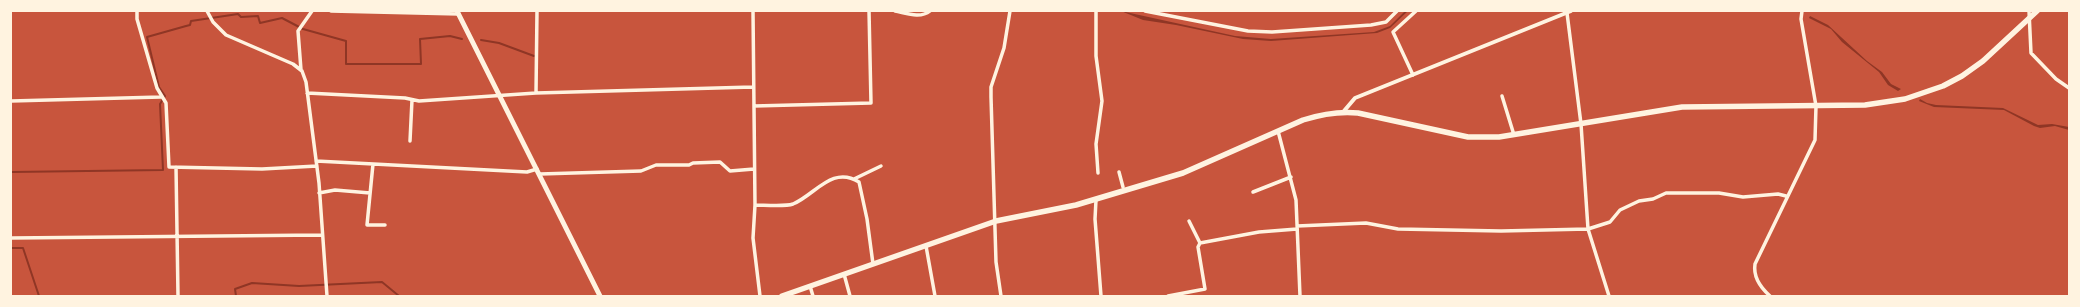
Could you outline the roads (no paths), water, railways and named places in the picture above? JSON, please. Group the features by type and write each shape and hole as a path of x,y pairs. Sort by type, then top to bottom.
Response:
{"highway":[{"path":"782,296 792,294 810,286 996,221 1096,200 1183,173 1278,131 1320,115 1344,111 1468,137 1499,137 1682,107 1865,105 1905,99 1943,86 1983,61 2037,11"}],"main road":[{"path":"458,12 600,296"}],"street":[{"path":"137,11 137,19 161,97 166,103 169,167 262,169 316,164 373,164 538,172 641,171 656,165 689,165 693,163 720,162 730,171 754,169"},
{"path":"207,11 213,22 226,35 293,64 301,70"},
{"path":"312,11 298,31 301,70 306,82 316,164 327,296"},
{"path":"331,11 458,12"},
{"path":"536,93 537,11"},
{"path":"753,11 755,205 753,238 760,296"},
{"path":"754,106 871,102 869,11"},
{"path":"895,11 916,15 926,14 930,11"},
{"path":"1001,296 996,262 991,87 1004,48 1010,11"},
{"path":"1096,11 1096,56 1102,101 1096,144 1098,173"},
{"path":"1145,11 1248,31 1272,32 1371,25 1386,22 1397,11"},
{"path":"1413,75 1393,32 1416,11"},
{"path":"1770,296 1757,280 1754,270 1755,264 1786,196 1815,140 1816,106 1801,19 1802,11"},
{"path":"2029,11 2031,53 2056,79 2069,88"},
{"path":"1344,111 1355,98 1569,12 1588,229 1609,296"},
{"path":"307,93 434,101 536,93 753,87"},
{"path":"1502,96 1514,135"},
{"path":"11,100 161,97"},
{"path":"410,141 412,100"},
{"path":"1278,131 1296,200 1300,296"},
{"path":"373,164 366,226 385,225"},
{"path":"854,179 881,166"},
{"path":"176,167 178,296"},
{"path":"1119,172 1123,187"},
{"path":"755,205 792,204 825,182 840,176 854,179 859,182 867,220 873,264"},
{"path":"1253,192 1291,177"},
{"path":"319,193 335,190 370,193"},
{"path":"1200,243 1259,232 1366,223 1404,229 1501,231 1588,229 1610,222 1620,210 1640,201 1653,199 1666,193 1719,193 1743,197 1778,194 1786,196"},
{"path":"1096,200 1095,219 1101,296"},
{"path":"1168,296 1191,294 1205,289 1198,247 1200,243 1189,221"},
{"path":"11,238 322,235"},
{"path":"926,246 935,296"},
{"path":"844,274 850,296"},
{"path":"810,286 813,296"}],"waterway":[{"path":"11,172 163,170 160,104 165,96 159,87 147,37 190,25 191,21 238,14 241,17 258,16 260,23 282,18 303,29 346,41 346,64 421,64 420,39 450,36 462,39"},
{"path":"481,40 499,43 534,56"},
{"path":"11,248 23,248 39,296"},
{"path":"236,296 235,289 252,283 299,286 382,282 399,296"}]}
